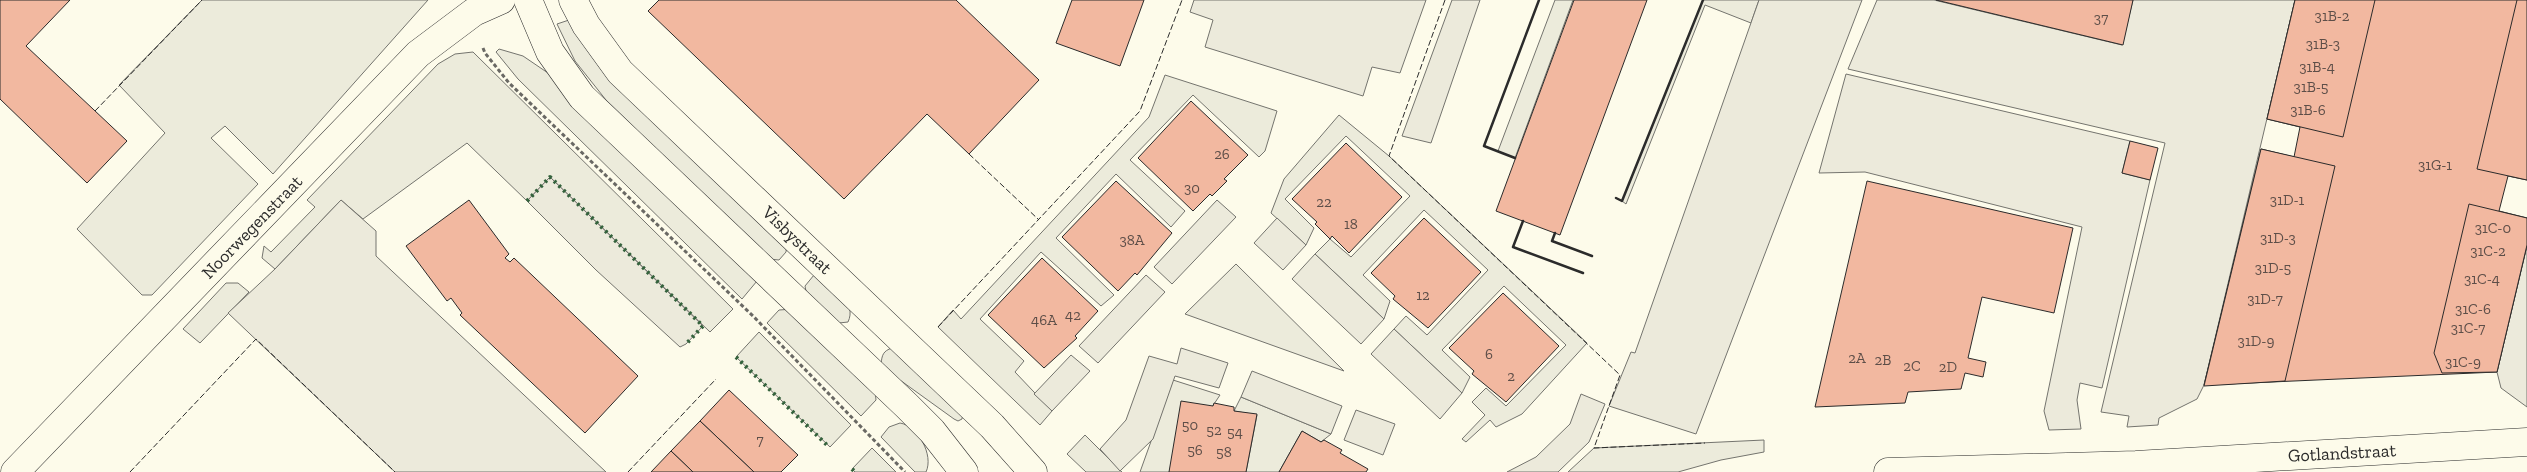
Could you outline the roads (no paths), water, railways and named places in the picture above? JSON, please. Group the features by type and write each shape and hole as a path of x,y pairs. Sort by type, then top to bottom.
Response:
{"street":[{"name":"Noorwegenstraat","path":"16,472 418,54 474,12 501,0"},
{"path":"528,0 550,52 582,97 907,406 932,431 964,472"},
{"name":"Visbystraat","path":"573,0 586,25 620,72 992,426 1033,472"},
{"name":"Gotlandstraat","path":"1888,472 2136,465 2527,442"}]}
